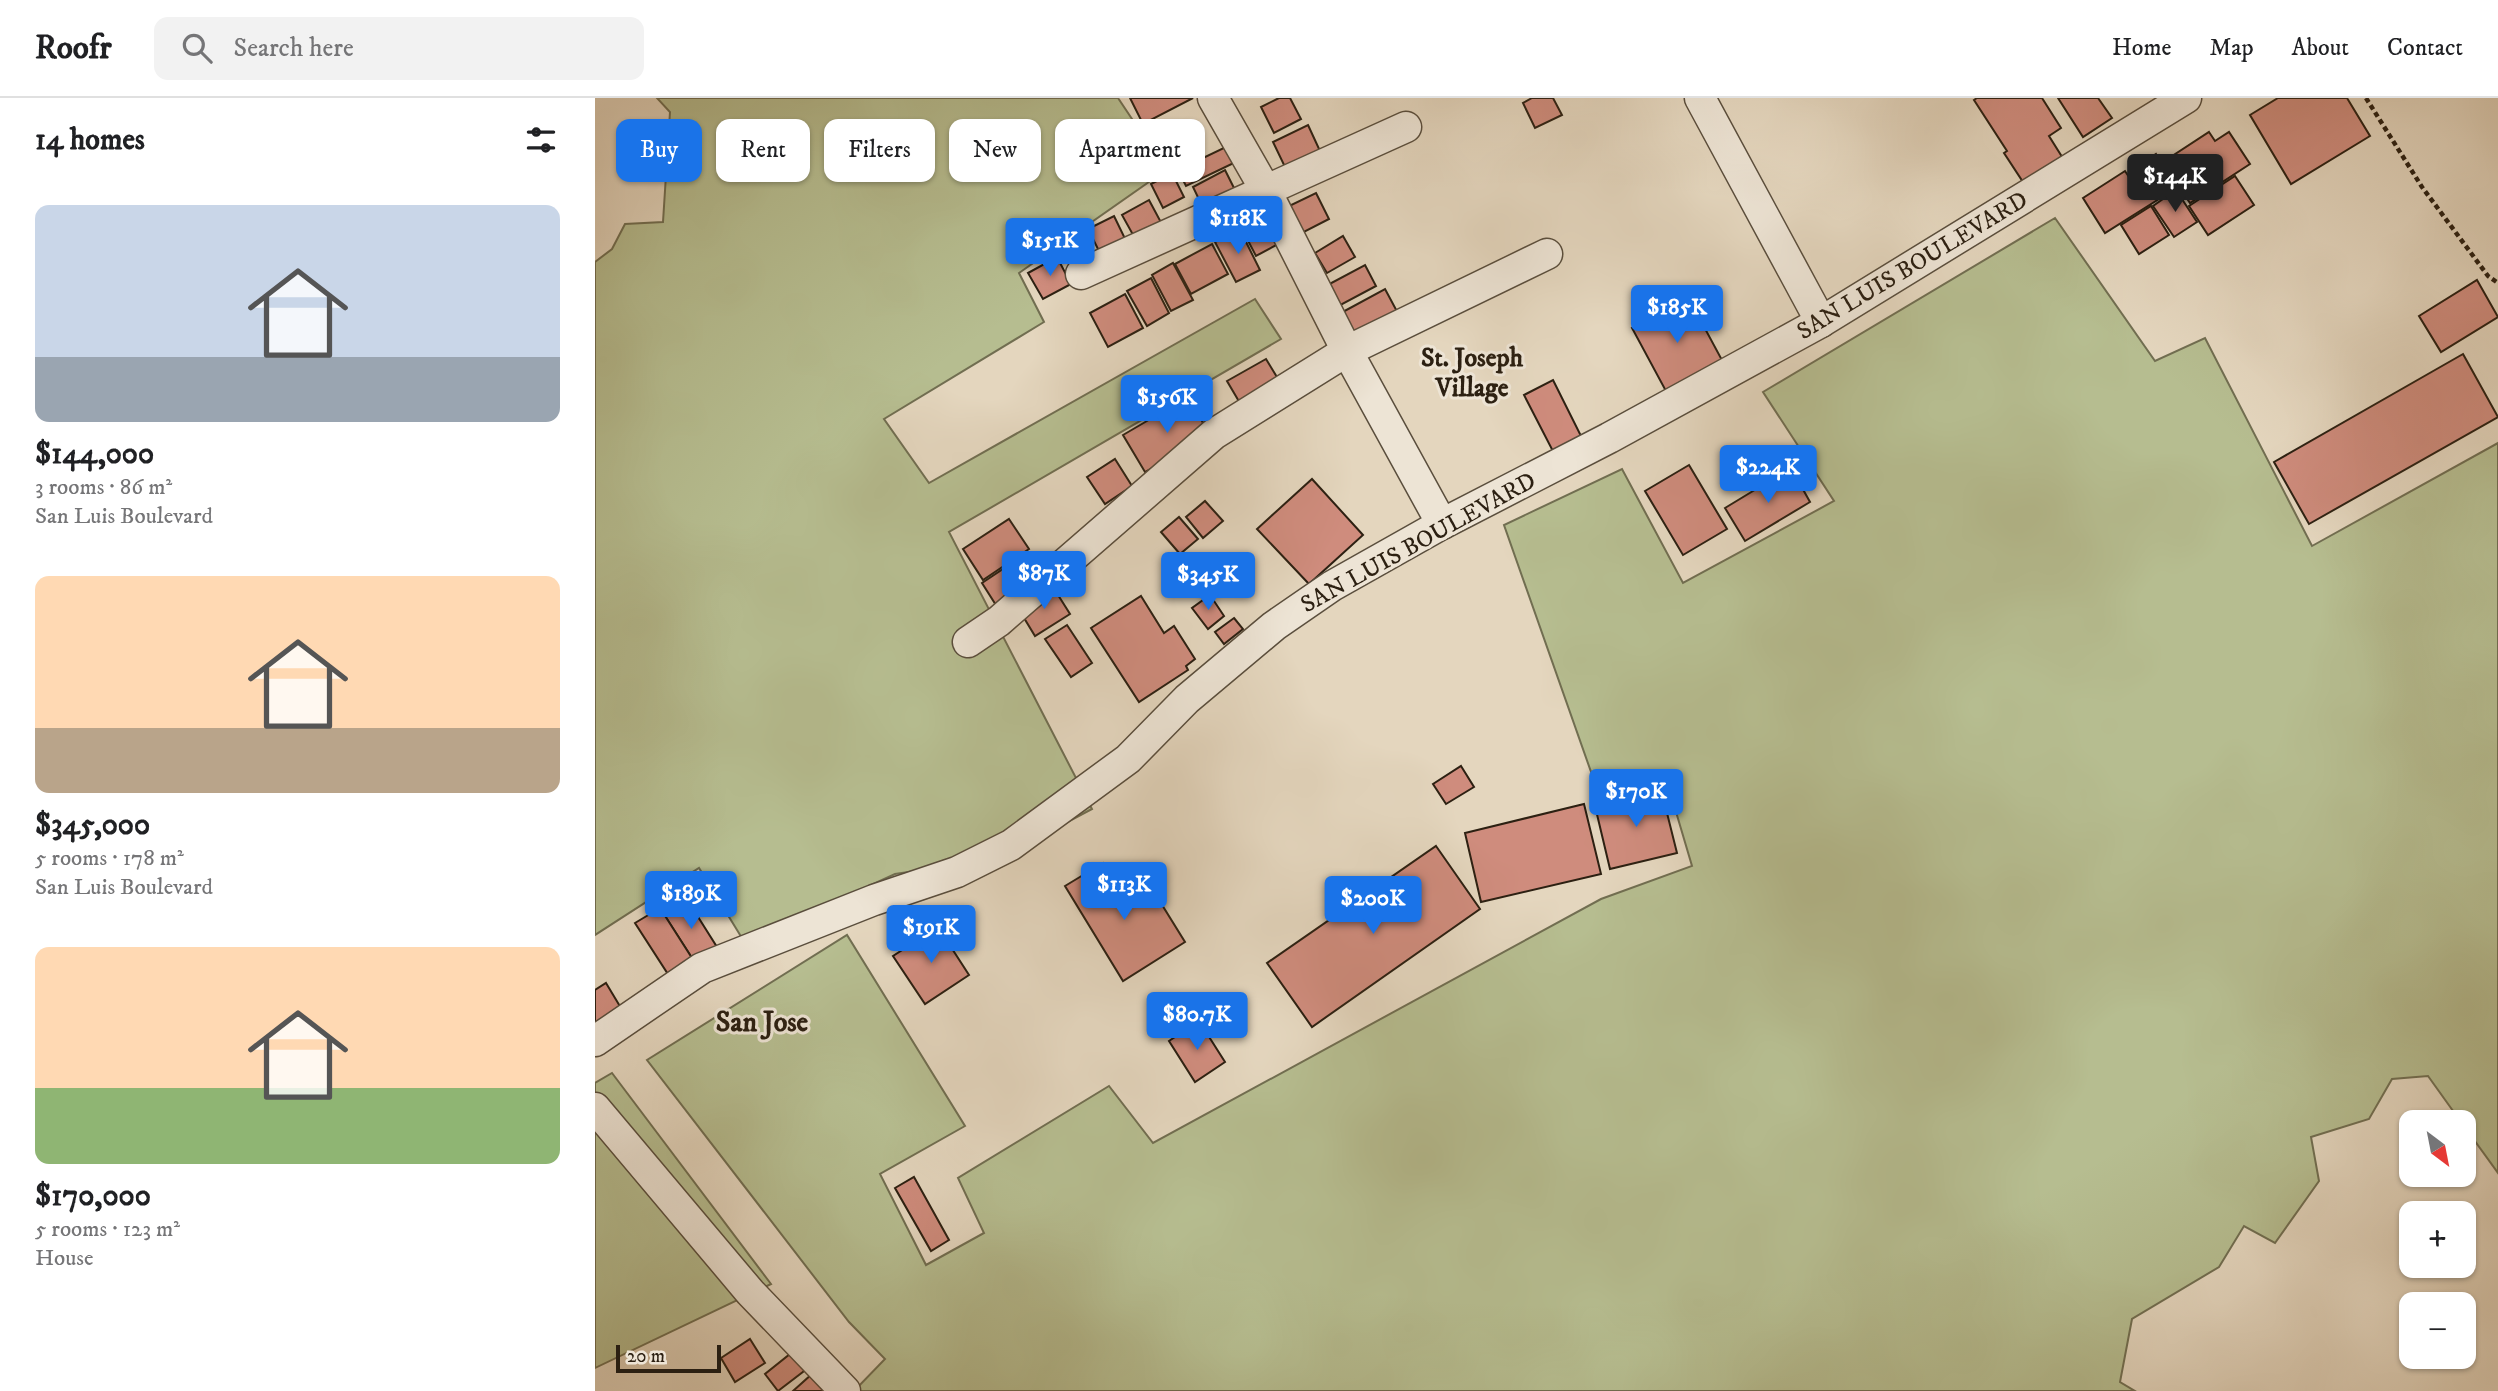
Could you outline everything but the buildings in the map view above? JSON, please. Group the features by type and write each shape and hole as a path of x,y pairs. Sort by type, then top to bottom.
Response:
{"street":[{"path":"1213,98 1265,189 1346,351 1442,524"},
{"path":"1700,98 1821,323"},
{"name":"SAN LUIS BOULEVARD","path":"595,1041 702,968 874,900 957,872 1011,845 1128,759 1187,699 1273,626 1332,586 1442,524 1609,438 1821,323 2176,101"},
{"path":"1081,274 1406,127"},
{"path":"968,642 999,621 1214,434 1346,351 1547,254"},
{"path":"595,1108 750,1292 845,1391"}],"path":[{"path":"2366,98 2422,187 2488,276 2498,283"}],"green space":[{"path":"657,98 1118,98 1132,119 1055,119 1055,182 1149,182 1019,273 1044,322 884,419 929,483 1255,299 1281,339 949,532 1092,809 998,859 895,874 745,943 699,868 595,935 595,262 612,249 625,224 663,222 666,182 702,182 702,119 670,119 670,112"},
{"path":"2055,218 2155,361 2205,338 2312,546 2498,443 2498,1173 2476,1143 2476,1110 2452,1110 2428,1076 2392,1079 2369,1119 2311,1137 2319,1181 2275,1243 2244,1226 2219,1267 2132,1319 2120,1382 2135,1391 854,1391 885,1359 849,1322 647,1060 847,935 965,1126 880,1174 926,1265 984,1233 958,1178 1109,1086 1153,1143 1601,899 1692,866 1666,778 1596,786 1504,525 1622,469 1683,583 1834,501 1763,392"},
{"path":"612,1073 771,1284 595,1368 595,1083"}],"district":[{"name":"St. Joseph Village","path":"1472,372"},
{"name":"San Jose","path":"762,1021"}]}
